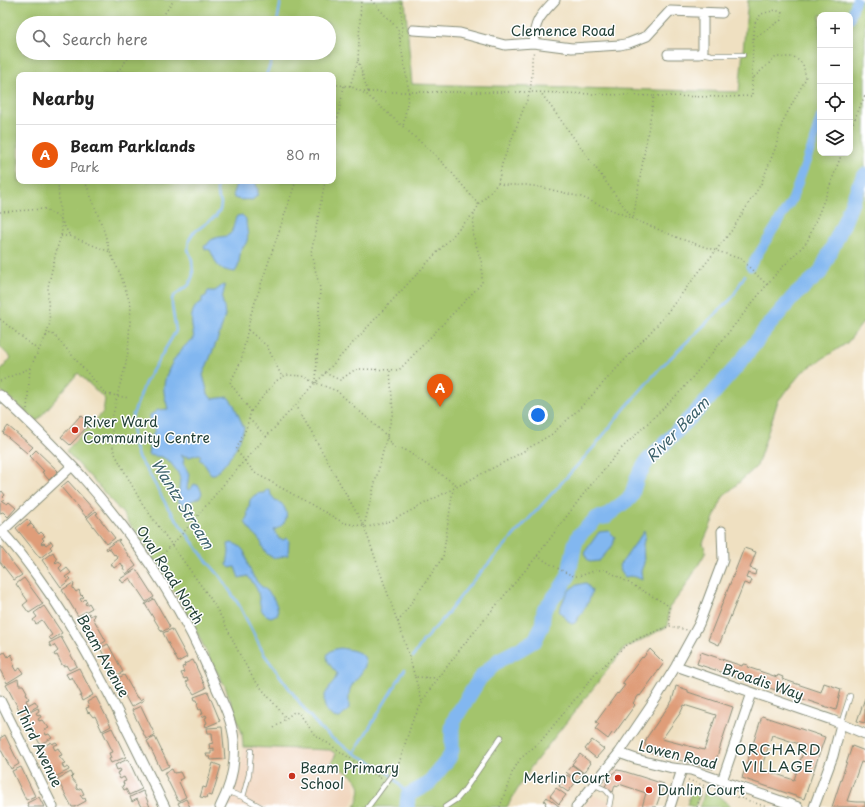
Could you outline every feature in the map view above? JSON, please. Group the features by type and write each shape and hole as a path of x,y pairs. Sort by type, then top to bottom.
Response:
{"street":[{"path":"533,43 534,29 540,15 555,0"},
{"name":"Clemence Road","path":"413,30 460,33 505,45 533,43 572,48 629,44 647,36 670,11 722,13"},
{"path":"668,54 702,53 703,13"},
{"name":"Oval Road North","path":"0,395 72,466 122,525 184,619 208,668 230,721 234,740 234,768 228,792 220,807"},
{"path":"1,532 72,466"},
{"path":"576,807 619,753 657,697 699,624 723,560 722,531"},
{"name":"Beam Avenue","path":"1,532 30,565 52,595 98,670 165,807"},
{"name":"Broadis Way","path":"676,666 841,724 865,734"},
{"path":"722,781 752,693"},
{"name":"Third Avenue","path":"0,700 53,807"},
{"path":"814,807 833,756 841,724"},
{"name":"Lowen Road","path":"619,753 672,768 681,773 691,770 786,805 798,807"},
{"path":"670,807 681,773"}],"lane":[{"path":"702,53 712,55 743,55"},
{"path":"841,724 850,696"},
{"path":"445,807 457,799 463,792 501,737"},
{"path":"243,797 249,774 251,751"},
{"path":"368,807 388,782 396,769"},
{"path":"593,784 606,790 611,796 609,807"},
{"path":"228,792 243,797 261,807"}],"path":[{"path":"163,16 174,0"},
{"path":"350,86 358,60 361,0"},
{"path":"371,0 398,29 409,92 403,126"},
{"path":"400,39 402,35 401,0"},
{"path":"364,92 530,92 654,96 752,96 753,39 755,23 761,14 776,10 782,13 781,20 753,39"},
{"path":"150,566 173,545 244,461 474,213 498,183 502,164 530,92 532,58 534,50 533,43"},
{"path":"458,486 404,449 394,448 387,437 337,391 303,376 286,375 276,381 251,411 246,429 236,450 255,473 344,523 368,527 391,521 512,458 552,434 579,409 658,324 732,230 760,184 775,149 783,120 806,78 803,64 794,58 776,58 752,79"},
{"path":"117,72 127,60"},
{"path":"358,60 368,92"},
{"path":"336,85 350,86 364,92 403,126 452,173 479,205"},
{"path":"336,127 344,86"},
{"path":"541,93 633,219"},
{"path":"853,123 865,95"},
{"path":"633,219 654,96"},
{"path":"396,769 404,752 412,722 422,703 428,692 461,648 537,556 606,467 622,449 683,389 767,285 807,242 841,156"},
{"path":"498,183 540,187 581,198 681,239 741,259 767,285"},
{"path":"25,418 28,408 30,368 46,336 50,323 48,287 62,232 58,184"},
{"path":"86,184 131,306 128,352 112,419 112,441 114,452 141,502 210,598 253,678 286,718"},
{"path":"251,411 230,383 241,360 251,314 295,184"},
{"path":"316,383 320,288 311,254 324,184"},
{"path":"0,212 46,210 60,218 70,236"},
{"path":"325,373 340,380 356,369 399,370 482,283 482,264 473,235 474,213"},
{"path":"61,236 70,236 110,252"},
{"path":"0,318 39,351"},
{"path":"248,330 267,346 282,377"},
{"path":"46,336 51,333 56,336 106,394 130,398"},
{"path":"0,381 30,368"},
{"path":"364,526 393,412 390,370"},
{"path":"296,405 364,526 398,623 422,703"},
{"path":"249,420 267,437"},
{"path":"398,623 442,557 453,489"},
{"path":"537,556 575,576 583,575 592,570 608,570 666,604 669,608 670,626"},
{"path":"500,807 512,773 520,759 541,741 597,672 624,647 639,638 670,626 694,633"},
{"path":"415,677 438,678"},
{"path":"274,728 294,712 299,713 314,734 388,782"},
{"path":"681,773 704,785 767,807"},
{"path":"697,807 704,785"}],"shaded area":[{"name":"Beam Primary School","path":"243,747 330,750 336,754 331,763 355,782 356,796 350,807 228,807 243,757"},
{"path":"592,795 619,804 618,807 584,807"}],"green space":[{"path":"0,0 405,0 412,84 739,92 748,0 865,0 865,320 847,343 802,372 778,401 757,466 723,497 703,543 706,552 684,589 669,608 668,626 624,649 531,767 507,807 355,807 360,791 358,782 351,775 331,763 336,754 330,750 243,747 242,733 225,686 212,664 192,622 166,578 123,514 66,451 103,412 105,399 78,373 37,421 0,390 0,371 11,358 0,347"},
{"path":"705,791 720,797 731,807 700,807"},
{"path":"691,792 700,795 695,807 687,805"}],"water":[{"path":"236,184 256,184 258,190 257,196 252,200 241,200 234,198 233,193"},
{"path":"242,215 246,219 248,236 244,246 241,249 238,267 235,272 228,271 218,265 210,250 205,249 204,246 207,245 212,239 230,234 237,216"},
{"path":"223,285 225,286 222,299 225,315 220,333 203,375 208,394 212,399 228,397 234,405 244,428 233,453 215,474 211,474 205,464 199,459 201,456 199,454 189,457 181,455 184,459 183,463 189,474 187,489 190,490 194,484 199,486 202,493 200,497 189,502 187,512 184,504 178,502 180,478 177,471 169,461 162,457 148,455 150,440 155,430 149,423 150,415 158,410 168,409 164,393 164,384 169,369 178,354 194,339 192,313 194,309 202,302 202,298 206,296 208,291 215,291"},
{"path":"267,489 270,490 271,495 277,502 281,503 286,511 285,521 279,528 274,530 279,539 283,540 287,538 289,540 288,555 279,558 269,556 267,554 261,542 250,530 245,521 248,515 247,513 250,500 259,493 264,493"},
{"path":"609,531 615,537 613,545 599,561 589,562 584,553 599,532"},
{"path":"644,531 644,563 641,571 642,580 630,576 625,577 619,565"},
{"path":"232,543 239,546 244,552 252,574 259,585 273,598 277,605 278,614 271,617 264,613 261,608 255,586 248,576 239,578 235,567 230,568 227,565 229,552 228,544"},
{"path":"586,583 592,591 588,603 575,623 571,624 559,611 568,592 575,586"},
{"path":"340,648 359,653 365,658 365,663 363,671 350,689 349,709 340,718 334,717 328,713 324,705 324,699 336,678 337,673 330,665 327,658 330,652"}],"building":[{"name":"River Ward Community Centre","path":"81,415 90,424 70,445 61,437"},
{"path":"8,426 33,447 27,453 3,433"},
{"path":"36,450 58,471 49,480 42,472 44,471 30,456"},
{"path":"68,481 94,510 86,517 61,487"},
{"path":"2,491 5,495 3,497 5,499 2,501 7,504 9,502 16,508 8,517 3,512 0,513 0,493"},
{"path":"96,511 98,513 96,514 115,538 107,544 87,518"},
{"path":"27,519 31,523 27,527 31,524 34,527 33,529 34,528 39,534 41,532 45,536 42,538 44,540 41,543 42,544 44,543 46,545 51,541 53,544 50,547 52,549 40,558 16,528"},
{"path":"119,539 120,540 118,541 136,566 126,574 121,563 114,568 111,564 118,558 109,548 107,550 106,548"},
{"path":"0,546 22,575 14,580 0,562"},
{"path":"744,548 756,552 750,568 756,570 755,575 748,573 746,578 752,580 750,585 744,583 719,645 708,640"},
{"path":"53,552 57,560 55,562 56,563 59,561 62,565 59,568 62,572 67,568 71,573 65,577 67,579 69,577 71,579 61,587 42,560"},
{"path":"136,569 154,597 146,602 130,578 123,583 120,579"},
{"path":"24,578 43,604 29,613 23,605 28,601 16,584"},
{"path":"73,583 73,588 76,592 79,590 81,596 82,595 84,597 80,599 82,602 85,599 87,602 85,603 86,605 89,603 92,608 78,616 62,590"},
{"path":"154,599 170,627 162,632 145,604"},
{"path":"44,606 62,633 51,640 49,637 52,635 42,620 36,624 33,620 37,617 34,613"},
{"path":"89,613 90,616 94,614 95,616 93,618 106,641 98,646 81,618"},
{"path":"172,629 187,657 178,662 163,633"},
{"path":"61,637 77,666 69,670 66,665 62,665 57,655 55,656 54,654 58,651 54,645 51,647 49,643"},
{"path":"108,644 123,672 115,676 100,648"},
{"path":"650,649 664,663 640,696 639,695 633,703 635,705 614,734 612,733 608,739 595,729 599,724 596,722 617,693 618,694 625,685 622,684 642,657 643,658"},
{"path":"0,652 1,654 5,652 8,657 11,654 14,659 12,661 13,666 16,671 20,668 23,673 7,683 0,670"},
{"path":"701,652 742,666 743,664 748,665 747,667 777,677 778,675 783,677 782,679 821,692 824,683 841,689 836,710 697,664"},
{"path":"193,660 206,688 194,694 186,682 188,681 187,678 184,679 181,673 184,672 182,667 185,666 184,664"},
{"path":"79,668 93,695 82,701 80,696 82,696 72,677 69,679 66,674"},
{"path":"124,675 137,698 138,697 140,700 143,698 144,700 131,707 116,679"},
{"path":"18,679 19,685 23,685 27,692 26,693 29,699 26,700 28,705 35,701 38,706 22,715 6,685"},
{"path":"676,686 688,690 688,692 733,707 713,769 652,753 646,747 645,743 647,737 672,701","holes":["684,705 716,715 704,750 662,739 681,712"]},
{"path":"208,692 220,721 206,727 205,724 207,723 205,718 207,717 206,715 202,717 201,714 203,714 201,709 199,710 197,700 195,700 194,697"},
{"path":"96,697 111,726 102,731 95,716 93,717 89,712 88,713 86,708 89,707 87,702"},
{"path":"865,698 865,723 857,721"},
{"path":"141,706 155,735 146,739 132,710"},
{"path":"38,708 39,711 36,713 41,717 38,719 39,721 42,720 49,728 44,730 46,735 49,734 52,738 40,744 24,715"},
{"path":"762,716 825,737 804,799 742,778","holes":["772,735 805,746 794,780 761,769"]},
{"path":"222,727 225,759 211,760 206,754 211,754 211,751 214,751 214,748 210,749 209,744 213,743 212,733 208,733 207,728"},
{"path":"112,728 126,757 111,763 109,753 113,752 103,732"},
{"path":"5,735 19,764 11,769 0,748 0,738"},
{"path":"155,737 169,766 161,770 147,741"},
{"path":"592,740 604,749 596,758 585,749"},
{"path":"51,742 52,744 56,742 58,744 53,746 55,750 58,748 62,755 59,756 65,763 62,764 64,769 68,767 69,770 55,777 41,748"},
{"path":"852,746 865,751 865,763 861,762 847,801 865,802 865,807 832,807"},
{"path":"580,754 591,763 584,773 572,764"},
{"path":"128,759 142,789 129,795 126,789 124,790 122,786 124,785 123,782 126,781 124,777 120,779 117,773 121,771 120,769 117,770 115,765"},
{"path":"213,763 221,766 212,796 207,795 206,798 200,797 203,787 206,788"},
{"path":"572,765 583,773 577,781 566,772"},
{"path":"21,767 35,796 26,800 12,771"},
{"path":"172,769 174,773 180,772 183,778 179,780 179,782 186,797 178,801 164,773"},
{"name":"Dunlin Court","path":"617,770 664,784 656,807 642,807 646,793 619,784 619,786 615,785 613,792 604,788 607,783 606,782"},
{"path":"71,772 73,776 71,778 77,785 76,787 78,790 81,788 84,794 80,795 83,799 85,798 86,801 75,807 72,807 57,779"},
{"path":"567,775 576,782 568,792 559,786"},
{"path":"556,788 566,795 559,804 550,796"},
{"path":"143,791 150,807 141,807 137,799 132,802 130,797"},
{"path":"39,797 44,807 29,807 27,803"},
{"path":"547,797 560,807 548,807 544,801"},
{"path":"186,799 190,807 180,807 178,803"}],"waterway":[{"name":"Wantz Stream","path":"278,16 281,0"},
{"path":"852,12 856,0"},
{"name":"Wantz Stream","path":"267,72 271,60"},
{"path":"750,267 792,200 813,143 819,120"},
{"name":"River Beam","path":"407,807 408,795 428,784 449,758 452,750 452,729 454,720 480,678 499,660 535,640 542,626 544,610 568,577 575,544 579,535 597,518 605,517 631,497 637,478 647,461 705,403 739,364 793,297 820,273 843,225 859,185 865,175"},
{"name":"Wantz Stream","path":"218,184 217,194 221,203 220,210 216,216 193,233 189,240 188,249 192,260 193,275 189,285 176,294 172,299 176,331 145,383 131,420 135,448 138,457 168,508 205,559 220,576 239,605 264,654 308,714 320,728 333,739 354,753 384,769 408,795"},
{"path":"413,657 423,641 444,618 471,583 593,448 660,368 732,298 745,275"},
{"path":"354,753 405,669"}],"place":[{"name":"Beam Parklands","path":"440,407"},
{"name":"River Ward Community Centre","path":"75,430"},
{"name":"Beam Primary School","path":"292,776"},
{"name":"Merlin Court","path":"618,778"},
{"name":"Dunlin Court","path":"649,790"}],"district":[{"name":"ORCHARD VILLAGE","path":"778,758"}]}
